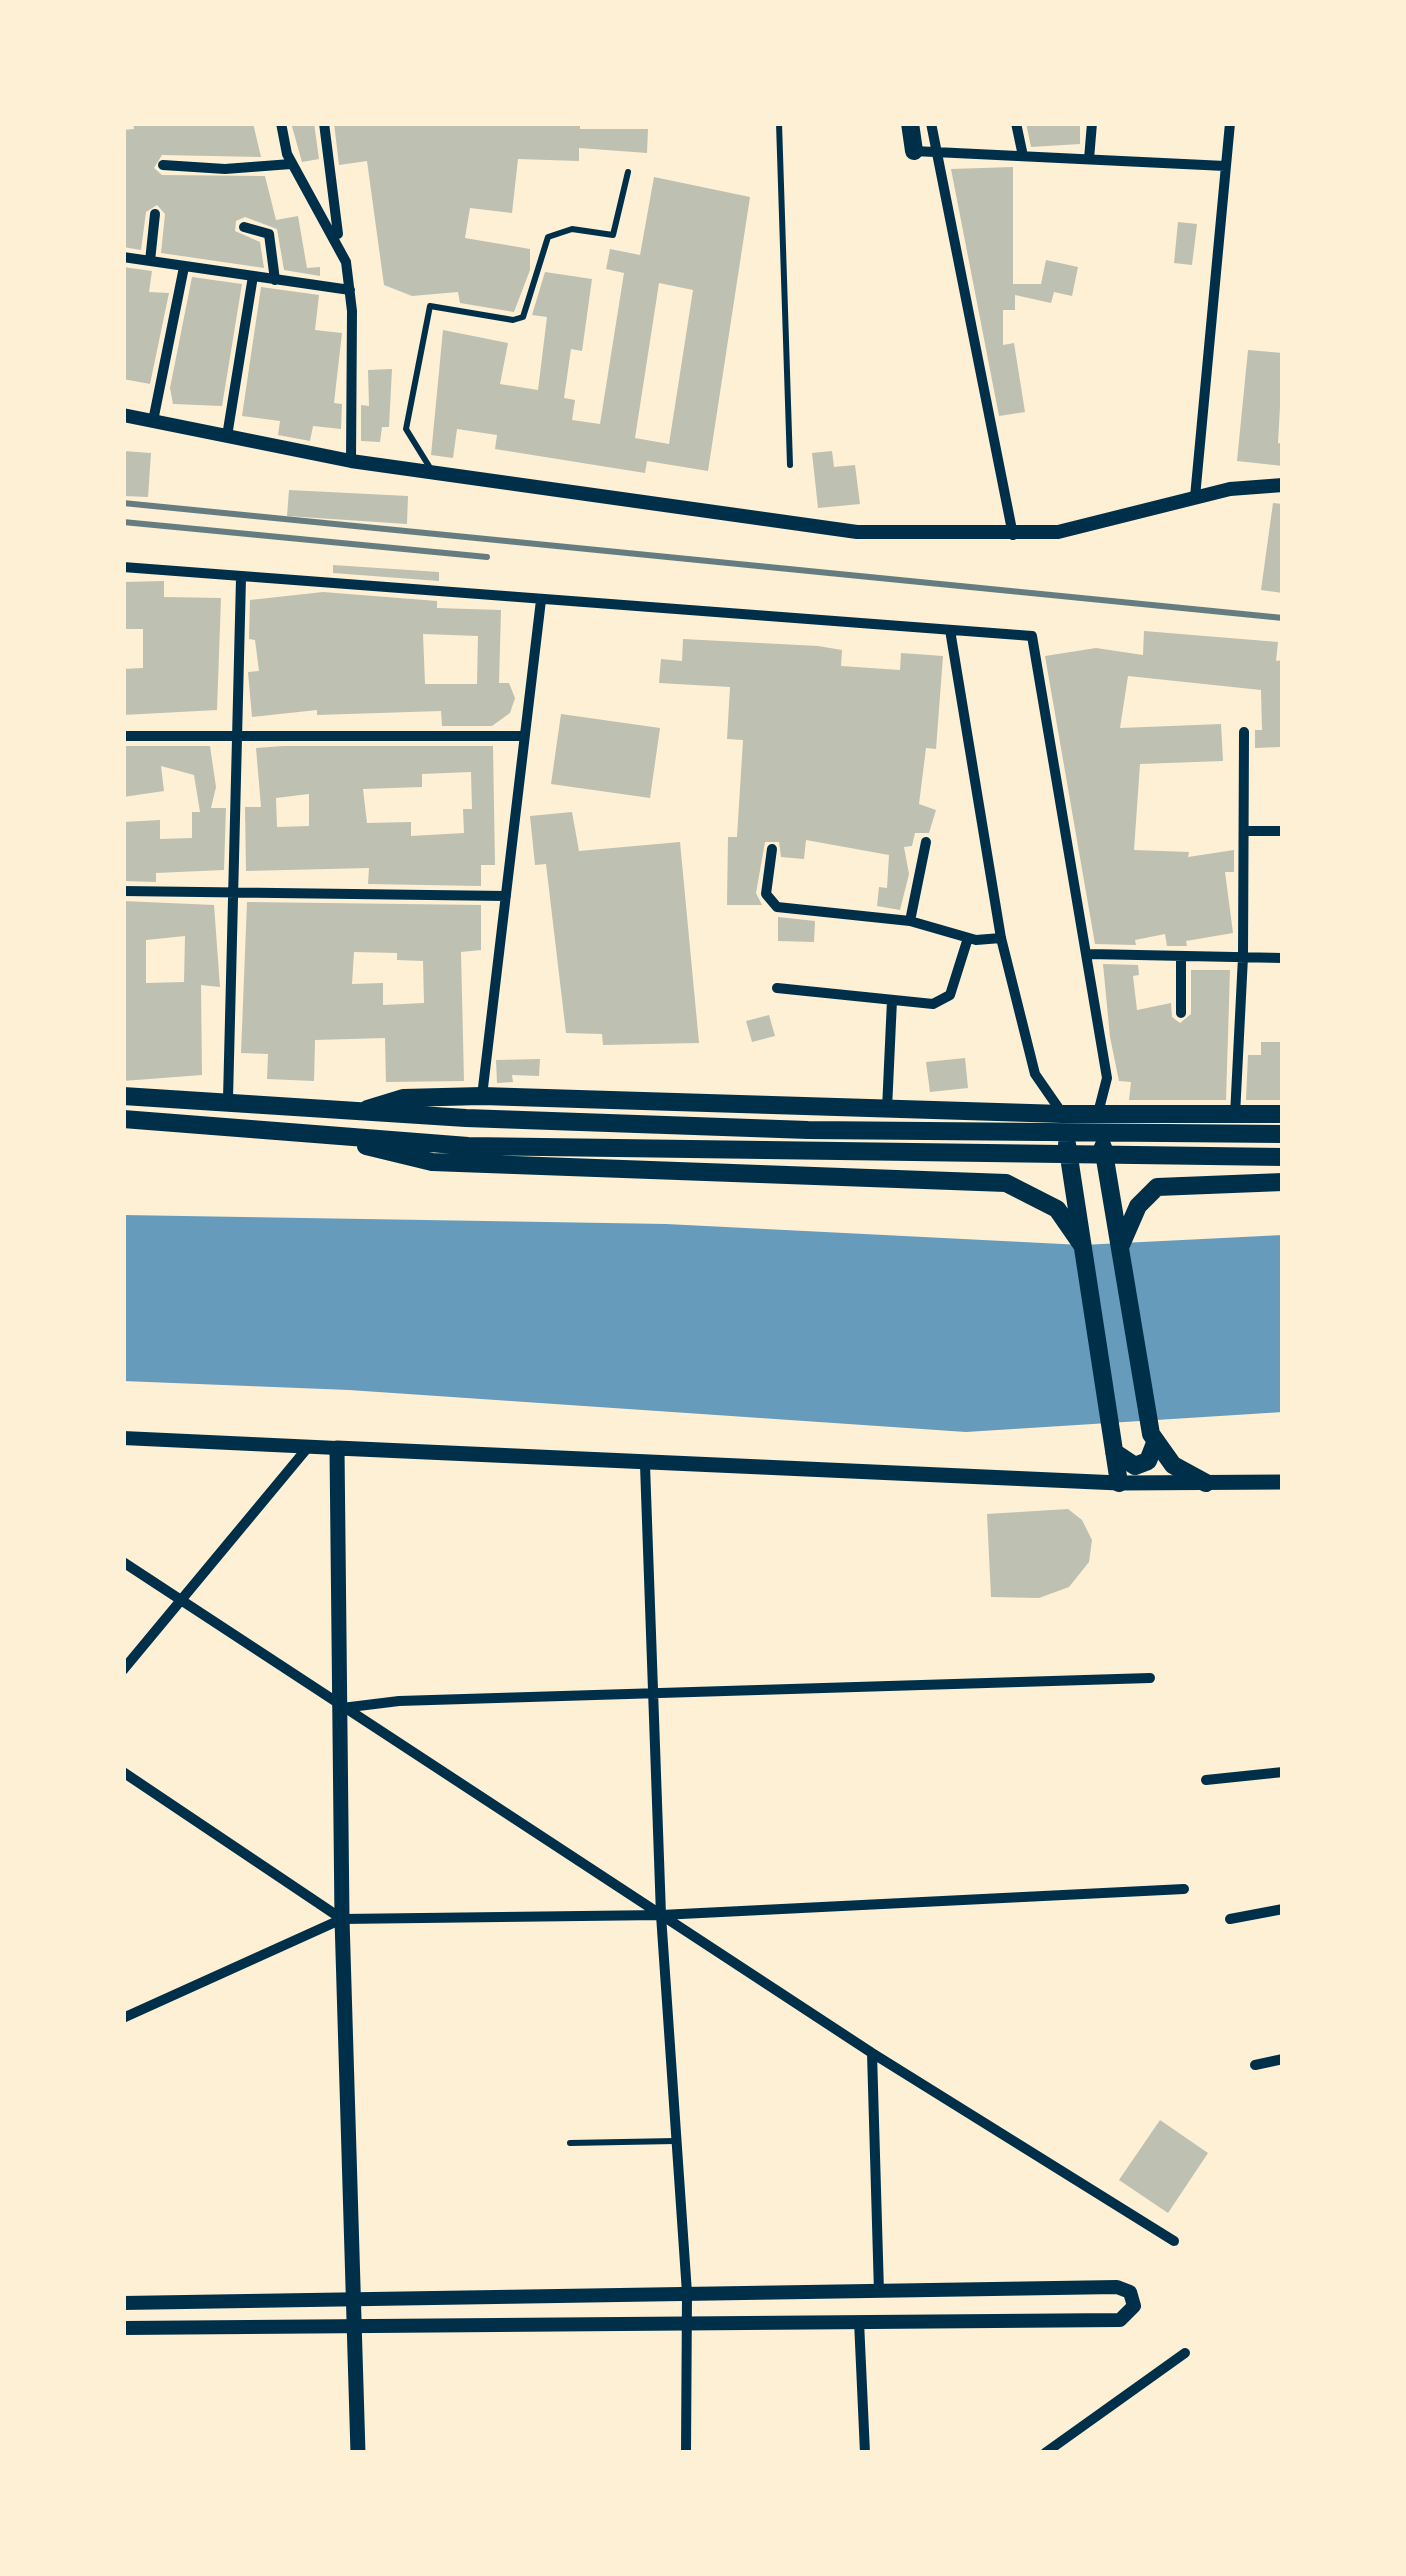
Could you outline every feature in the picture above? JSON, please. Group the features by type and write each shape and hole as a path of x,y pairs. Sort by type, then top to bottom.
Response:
{"highway":[{"path":"910,123 914,151"},
{"path":"123,1096 228,1099 357,1112 808,1130 1283,1134"},
{"path":"357,1112 403,1098 482,1096 1062,1114 1283,1114"},
{"path":"926,1110 928,1180"},
{"path":"1062,1114 1119,1483"},
{"path":"1098,1114 1145,1416 1155,1443 1173,1465 1206,1483"},
{"path":"1234,1182 1219,1148 1235,1114"},
{"path":"123,1119 468,1146 1283,1157"},
{"path":"335,1136 432,1162 1006,1183 1048,1202 1082,1245"},
{"path":"1119,1250 1145,1194 1157,1186 1283,1183"},
{"path":"1114,1452 1135,1466 1148,1461 1155,1443"}],"main road":[{"path":"358,2453 342,1919 337,1448 1119,1483 1283,1482"}],"street":[{"path":"281,123 291,164 340,243"},
{"path":"324,123 350,290 351,461"},
{"path":"931,123 1013,535"},
{"path":"1016,123 1023,156"},
{"path":"1089,159 1091,123"},
{"path":"1195,497 1230,123"},
{"path":"914,151 1225,166"},
{"path":"163,165 225,169 291,164"},
{"path":"150,261 155,214"},
{"path":"244,227 269,234 275,280"},
{"path":"123,257 350,290"},
{"path":"153,421 184,267"},
{"path":"226,436 253,277"},
{"path":"123,415 351,461 811,529 1013,535 1100,524 1195,497 1283,485"},
{"path":"123,567 1032,636 1107,1078 1098,1114"},
{"path":"228,1099 242,578"},
{"path":"482,1096 541,600"},
{"path":"950,630 1000,938 1035,1074 1062,1114"},
{"path":"1235,1114 1243,957 1244,732"},
{"path":"123,736 524,736"},
{"path":"1244,830 1283,831"},
{"path":"910,921 926,842"},
{"path":"772,849 766,894 771,904 910,921 968,938 1000,938"},
{"path":"123,891 506,896"},
{"path":"777,988 892,1000 945,1000 968,938"},
{"path":"1089,954 1283,958"},
{"path":"1181,956 1181,1013"},
{"path":"886,1109 892,1000"},
{"path":"123,1438 337,1448"},
{"path":"123,1670 309,1447"},
{"path":"645,1465 661,1915 687,2293 686,2453"},
{"path":"123,1562 872,2053 1174,2241"},
{"path":"343,1708 399,1701 1150,1678"},
{"path":"123,1772 342,1919"},
{"path":"1206,1780 1283,1772"},
{"path":"123,2018 342,1919 661,1915 1184,1889"},
{"path":"1230,1918 1283,1909"},
{"path":"872,2053 879,2292"},
{"path":"1255,2065 1283,2059"},
{"path":"123,2303 1117,2287 1130,2292 1134,2306 1120,2320 123,2328"},
{"path":"859,2321 865,2453"},
{"path":"1045,2453 1185,2353"}],"lane":[{"path":"778,123 790,465"},
{"path":"434,474 406,429 430,306 523,317 548,237 572,229 613,235 628,172"},
{"path":"570,2143 677,2141"}],"water":[{"path":"123,1215 666,1224 1082,1245 1283,1235 1283,1412 966,1432 349,1390 123,1381"}],"building":[{"path":"133,123 253,123 261,157 162,155 154,168 162,175 265,176 276,220 298,216 307,268 320,267 320,276 284,270 277,229 245,217 236,221 235,231 260,242 264,268 161,253 165,214 157,205 146,212 141,250 123,247 123,130 134,129"},
{"path":"291,123 314,123 319,159 302,162"},
{"path":"334,123 580,123 580,129 648,129 647,153 579,148 579,161 518,159 512,213 470,208 465,238 530,249 530,270 514,312 460,303 458,292 412,296 384,285 367,161 339,165"},
{"path":"1026,123 1080,123 1080,144 1031,147"},
{"path":"1013,167 1013,284 1041,284 1046,260 1078,267 1072,296 1054,292 1051,303 1015,295 1015,310 1003,310 1003,345 1014,343 1025,412 999,416 951,169"},
{"path":"654,177 750,197 708,471 647,461 645,473 495,449 497,435 457,429 453,458 431,455 443,330 508,343 500,384 538,390 547,317 532,315 545,272 592,279 582,351 571,349 564,398 575,400 572,420 600,424 624,273 606,269 610,249 640,255","holes":["659,283 693,290 669,444 635,438"]},
{"path":"1178,222 1197,224 1192,265 1174,263"},
{"path":"123,267 152,271 149,292 169,293 150,384 123,379"},
{"path":"192,277 242,284 222,406 173,404 170,388"},
{"path":"261,287 319,295 315,330 342,333 334,403 342,404 341,429 313,426 310,441 278,435 280,421 242,416"},
{"path":"1248,350 1283,353 1278,443 1283,444 1283,466 1237,461"},
{"path":"392,369 389,427 382,427 380,442 361,441 361,405 369,406 368,370"},
{"path":"123,451 151,453 148,497 123,496"},
{"path":"832,451 834,467 855,465 860,504 818,508 812,453"},
{"path":"289,490 408,496 407,524 287,516"},
{"path":"1273,503 1283,504 1283,593 1261,590"},
{"path":"333,565 439,572 439,581 333,573"},
{"path":"164,581 164,597 221,598 217,710 123,715 123,669 143,668 143,629 123,629 123,582"},
{"path":"323,592 437,601 437,608 501,610 499,683 509,683 515,698 510,713 492,726 442,726 441,711 317,715 317,710 252,717 248,672 259,671 255,640 249,639 250,600","holes":["423,634 478,636 477,684 425,684"]},
{"path":"1144,631 1278,642 1276,661 1283,660 1280,747 1255,748 1255,730 1262,730 1261,690 1128,676 1120,728 1221,724 1223,761 1140,764 1134,850 1189,852 1188,857 1234,850 1234,872 1225,872 1233,933 1186,941 1187,946 1167,946 1165,934 1135,940 1136,945 1095,944 1045,656 1096,648 1143,655"},
{"path":"683,639 818,646 842,650 841,666 900,670 901,653 943,656 936,749 926,748 919,804 936,810 929,833 915,833 912,846 904,847 909,874 900,910 877,906 879,887 887,888 889,855 806,840 804,859 781,857 779,842 765,842 756,893 762,905 727,905 728,837 737,837 743,740 727,739 730,687 659,683 661,659 682,661"},
{"path":"561,714 660,728 650,798 551,784"},
{"path":"123,746 210,746 216,787 211,808 226,808 224,870 156,873 156,882 123,881 123,822 160,820 160,839 192,838 192,812 200,812 194,775 161,766 164,791 123,797"},
{"path":"493,746 495,865 481,865 481,886 368,884 369,868 246,871 245,807 261,807 256,748","holes":["471,772 472,809 463,809 464,833 411,836 411,822 367,823 363,789 422,787 422,774","309,794 309,826 277,827 276,798"]},
{"path":"572,812 579,851 680,842 699,1043 603,1045 602,1034 566,1033 546,864 535,865 530,816"},
{"path":"123,901 214,905 220,987 201,985 202,1075 123,1081","holes":["185,936 184,982 146,983 146,940"]},
{"path":"247,902 481,905 481,950 461,952 464,1081 386,1082 385,1038 315,1040 314,1081 267,1079 268,1054 241,1053","holes":["354,952 397,953 397,960 423,961 424,1003 383,1005 383,983 352,984"]},
{"path":"778,917 815,921 814,942 778,941"},
{"path":"1103,964 1138,965 1139,975 1133,976 1137,1010 1171,1003 1172,1017 1180,1023 1191,1014 1191,970 1230,970 1226,1100 1129,1100 1131,1082 1119,1081 1110,1037"},
{"path":"769,1015 775,1036 752,1042 746,1021"},
{"path":"1261,1042 1283,1042 1282,1100 1246,1100 1248,1055 1261,1055"},
{"path":"965,1058 968,1088 930,1092 926,1062"},
{"path":"540,1059 539,1076 512,1075 513,1082 497,1083 496,1060"},
{"path":"1068,1509 1082,1520 1092,1540 1089,1562 1069,1587 1039,1598 991,1597 987,1514"},
{"path":"1160,2120 1208,2153 1168,2213 1119,2180"}],"railway":[{"path":"123,503 1283,618"},
{"path":"123,522 487,557"}]}
